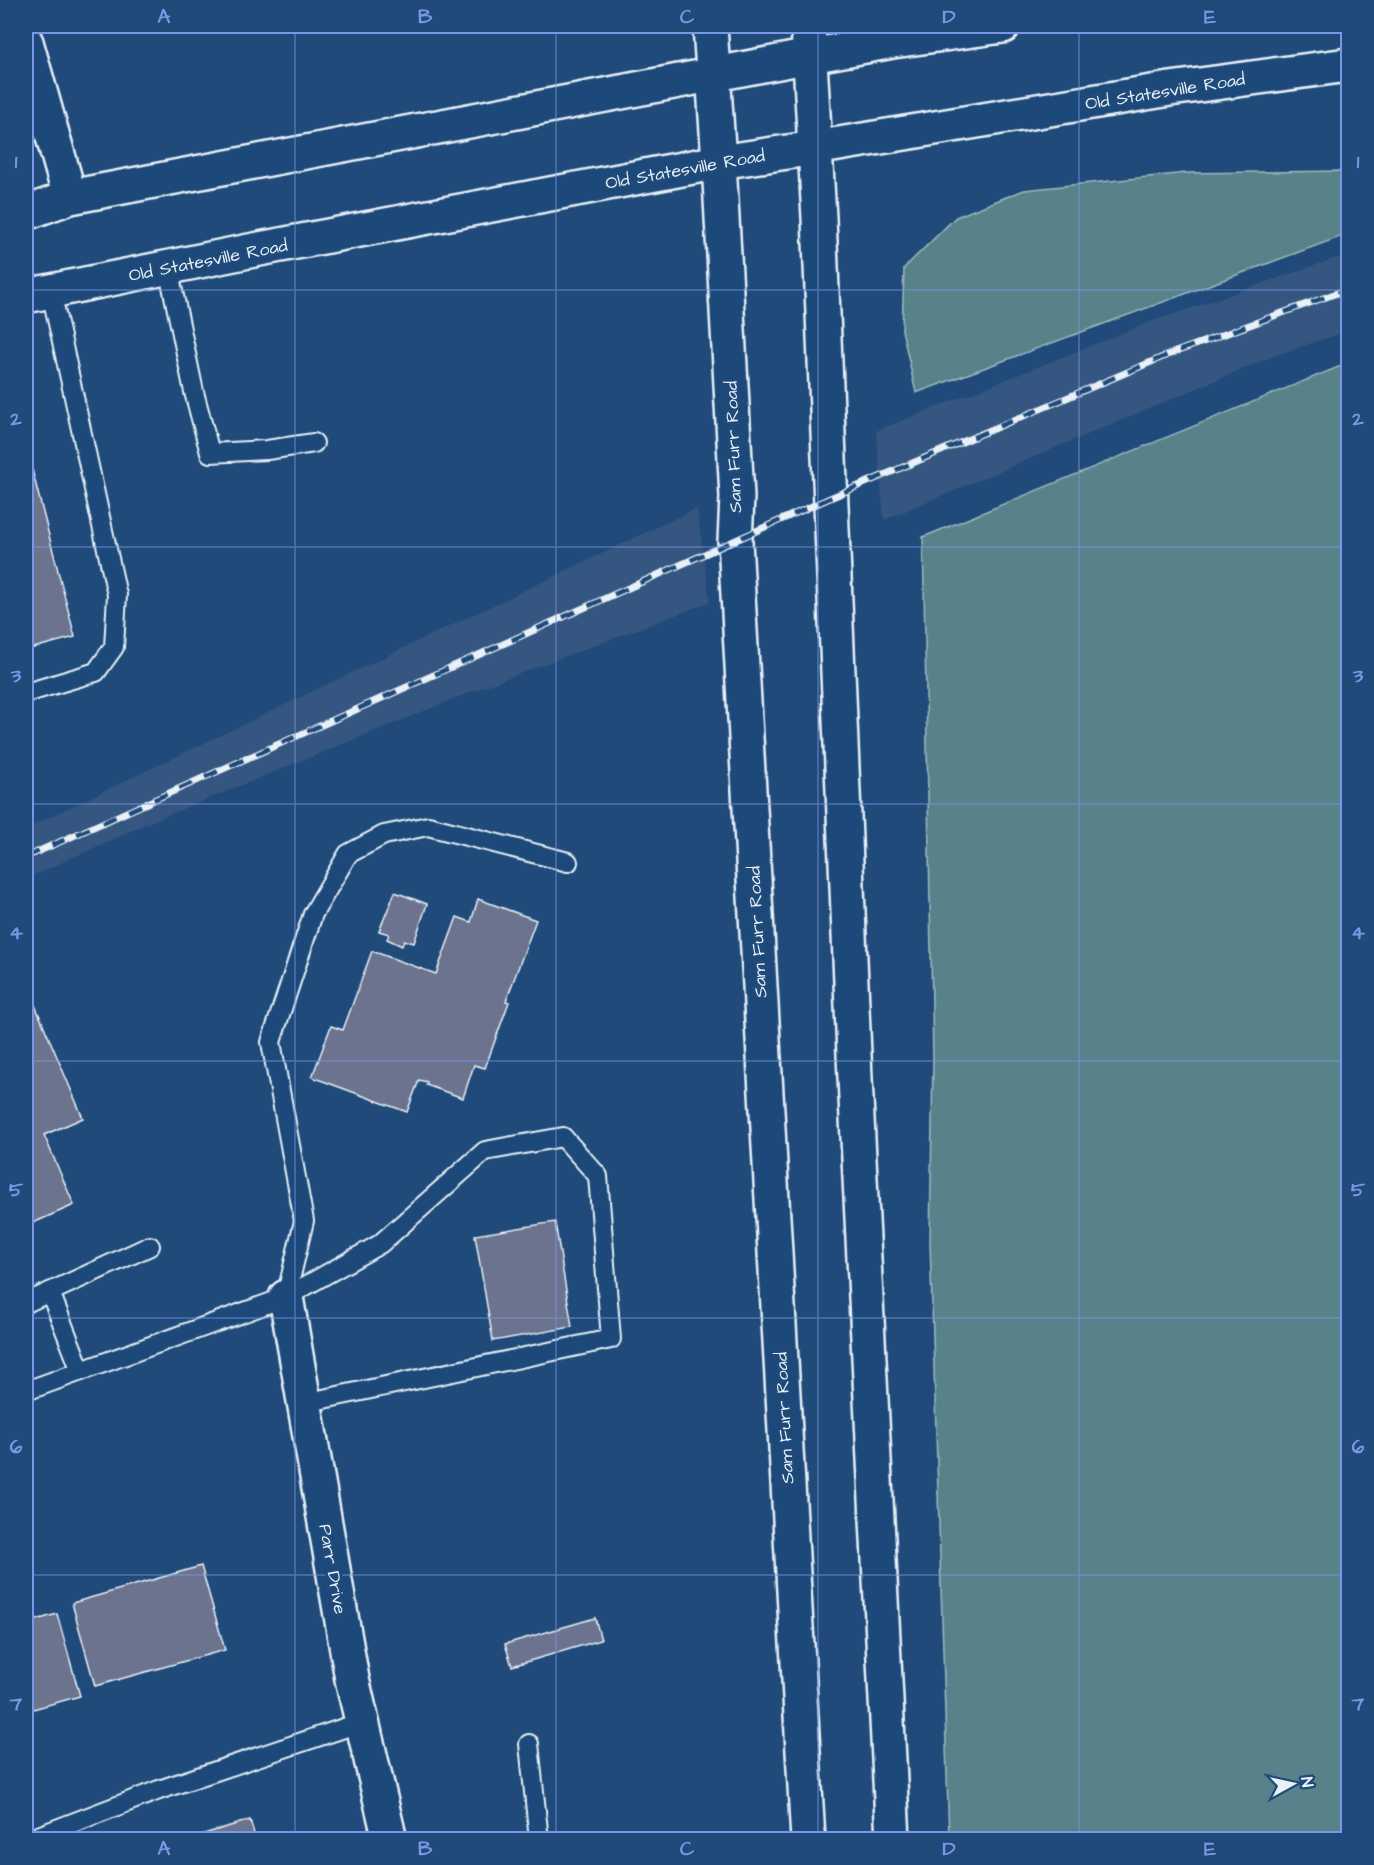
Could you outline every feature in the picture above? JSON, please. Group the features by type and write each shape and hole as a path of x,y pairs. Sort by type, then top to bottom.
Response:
{"main road":[{"name":"Sam Furr Road","path":"710,26 737,497 736,564 808,1839"},
{"path":"26,213 69,197 713,75 809,40 893,41 1003,26"},
{"path":"809,40 855,1089 893,1839"},
{"path":"26,42 69,197"},
{"name":"Old Statesville Road","path":"38,294 719,162 1170,89 1348,64"},
{"name":"Parr Drive","path":"286,1297 350,1668 390,1839"}],"lane":[{"path":"168,267 194,392 210,453 267,450 314,443"},
{"path":"26,693 96,672 114,647 117,595 38,294"},
{"path":"286,1297 304,1221 271,1042 313,914 348,854 384,835 428,826 568,862"},
{"path":"26,1391 286,1297 380,1244 485,1151 563,1137 598,1176 611,1339 304,1403"},
{"path":"26,1303 150,1246"},
{"path":"50,1292 81,1371"},
{"path":"28,1839 159,1790 362,1722"},
{"path":"529,1744 540,1839"}],"shaded area":[{"path":"1348,254 1348,331 1276,355 884,520 876,431 1153,321"},
{"path":"697,508 710,602 486,686 153,821 26,879 26,828"}],"green space":[{"path":"1348,171 1348,234 916,393 902,330 904,268 956,217 1024,190 1186,173"},
{"path":"1348,363 1348,1839 949,1839 930,1242 933,1059 923,537"}],"building":[{"path":"26,446 75,637 26,650"},
{"path":"395,892 427,904 414,943 404,940 402,946 387,939 389,934 379,931"},
{"path":"478,899 536,920 506,1001 509,1002 485,1068 474,1065 463,1098 426,1085 427,1082 419,1080 407,1112 312,1077 331,1026 343,1030 372,951 436,974 457,917 471,922"},
{"path":"26,984 83,1118 44,1135 74,1205 26,1226"},
{"path":"555,1222 572,1327 493,1341 475,1235"},
{"path":"201,1566 225,1650 95,1686 72,1603"},
{"path":"57,1614 80,1696 26,1711 26,1623"},
{"path":"595,1618 601,1640 512,1666 505,1644"},
{"path":"250,1820 256,1840 184,1840"}],"railway":[{"path":"26,857 830,498 1170,354 1348,289"}]}
